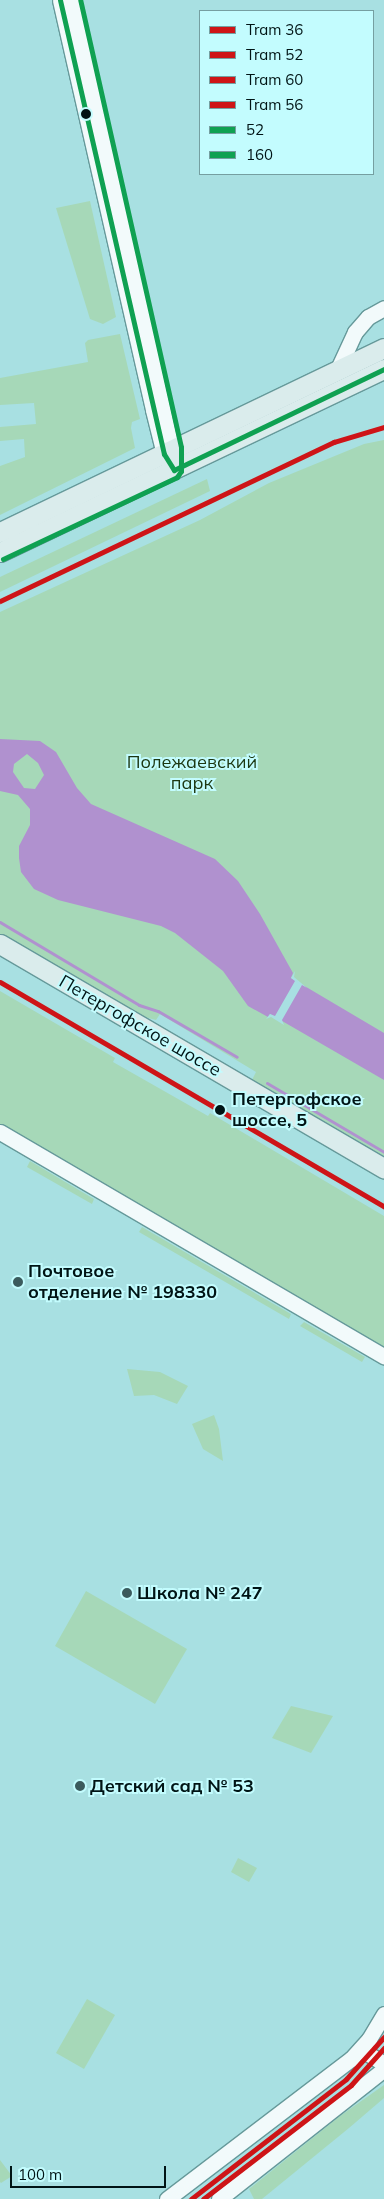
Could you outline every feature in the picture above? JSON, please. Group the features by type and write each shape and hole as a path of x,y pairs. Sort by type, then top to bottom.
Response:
{"main road":[{"path":"0,552 170,458 384,348"},
{"path":"0,532 170,458 384,369"},
{"name":"Петергофское шоссе","path":"0,944 384,1168"},
{"name":"Петергофское шоссе","path":"0,957 384,1180"}],"street":[{"path":"60,0 170,458"},
{"path":"72,0 170,458"},
{"path":"337,371 355,332 368,317 384,308"},
{"path":"0,1132 384,1356"},
{"path":"167,2199 361,2049 384,2014"},
{"path":"361,2049 384,2064"},
{"path":"219,2199 384,2069"}],"green space":[{"path":"90,201 116,317 103,324 90,319 56,208"},
{"path":"120,334 140,419 132,422 131,428 135,448 0,515 0,466 25,457 24,439 0,441 0,427 36,424 34,403 0,405 0,378 88,362 85,343 88,340"},
{"name":"Полежаевский парк","path":"384,440 384,1157 252,1080 256,1072 160,1014 156,1020 133,1014 0,936 0,612 200,520 269,483 364,444"},
{"path":"207,479 210,491 0,592 0,577"},
{"path":"0,991 115,1058 113,1062 208,1116 210,1113 384,1216 384,1347 0,1124"},
{"path":"30,1161 94,1199 92,1204 27,1167"},
{"path":"142,1227 291,1314 289,1319 139,1232"},
{"path":"304,1322 365,1357 362,1362 300,1326"},
{"path":"127,1369 160,1372 188,1386 177,1404 154,1395 134,1396"},
{"path":"214,1415 219,1429 223,1461 203,1449 192,1424"},
{"path":"86,1591 187,1649 155,1704 55,1646"},
{"path":"291,1706 333,1716 311,1753 272,1738"},
{"path":"238,1858 257,1868 249,1882 231,1872"},
{"path":"87,1999 115,2015 84,2069 56,2053"},
{"path":"384,2085 384,2098 262,2199 254,2199 249,2189 340,2116"},
{"path":"0,2160 12,2176 1,2183 0,2182"}],"shaded area":[{"path":"0,739 40,741 56,752 77,788 91,804 215,859 238,881 260,914 293,973 291,978 384,1033 384,1080 270,1014 268,1017 248,1006 223,971 175,933 161,926 58,900 34,889 21,872 19,858 19,846 30,825 30,809 18,795 0,791","holes":["27,754 38,763 44,775 35,789 24,788 13,772 14,764"]}],"pier":[{"path":"295,971 294,977 307,988 302,985 282,1020 284,1025 271,1017 266,1019 270,1014 275,1016 295,981 291,978"}],"waterway":[{"path":"0,922 139,1005 158,1011 237,1057"},
{"path":"267,1083 384,1152"}],"tram line":[{"name":"52","path":"0,601 334,442 384,427"},
{"name":"36","path":"0,982 384,1206"},
{"name":"60","path":"191,2199 346,2079 384,2037"},
{"name":"56","path":"203,2199 351,2085 384,2048"}],"transit line":[{"name":"52","path":"60,0 164,454 174,470 384,369"},
{"name":"160","path":"3,559 177,477 181,471 181,447 80,0"}],"place":[{"name":"Петергофское шоссе, 5","path":"220,1110"},
{"name":"Почтовое отделение № 198330","path":"18,1282"},
{"name":"Школа № 247","path":"127,1593"},
{"name":"Детский сад № 53","path":"80,1786"}]}
